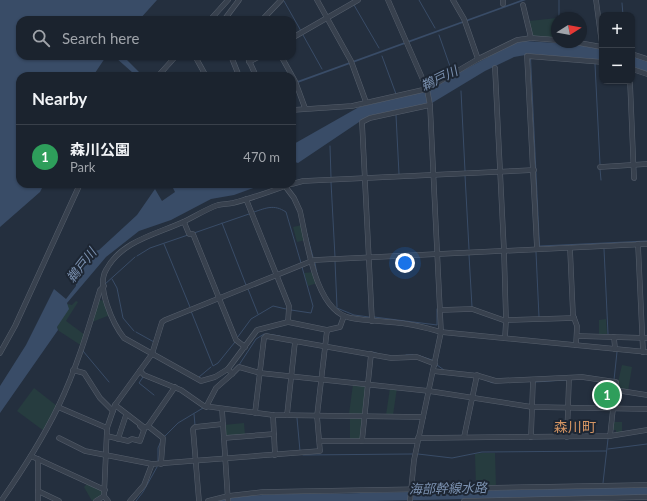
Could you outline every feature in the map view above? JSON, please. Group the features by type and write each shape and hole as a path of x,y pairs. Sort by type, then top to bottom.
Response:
{"street":[{"path":"214,16 228,0"},
{"path":"227,16 239,0"},
{"path":"266,16 281,0"},
{"path":"317,0 352,63 366,102"},
{"path":"296,36 358,0"},
{"path":"388,0 427,90 430,105 441,332 418,439 410,501"},
{"path":"453,0 465,21 478,59"},
{"path":"596,0 599,23"},
{"path":"523,5 531,38"},
{"path":"296,109 346,107 427,90 478,59 517,40 531,38 551,40"},
{"path":"587,44 599,46"},
{"path":"635,55 647,59"},
{"path":"537,249 527,56 599,62"},
{"path":"162,72 172,60"},
{"path":"197,60 204,72"},
{"path":"233,60 238,72"},
{"path":"253,60 249,62 254,72"},
{"path":"283,60 290,72"},
{"path":"495,68 504,251 505,338"},
{"path":"635,70 647,74"},
{"path":"296,83 305,108"},
{"path":"630,84 634,178"},
{"path":"372,320 362,122 370,118 430,105"},
{"path":"600,167 647,164"},
{"path":"296,183 303,181 534,170"},
{"path":"0,353 78,188"},
{"path":"278,188 246,200 218,205 184,222 149,235 124,250 106,270 103,281 110,315 124,338 197,380 215,378 228,369 257,330 288,322 327,330 340,327 344,316"},
{"path":"285,188 297,204 324,299 334,310 344,316 411,324 441,332 645,352 638,244"},
{"path":"246,200 290,309 288,322"},
{"path":"184,222 188,234 193,234 236,340 245,347"},
{"path":"108,501 104,496 107,428 115,405 152,354 163,321 312,261 647,244"},
{"path":"570,248 574,318 578,336 576,345"},
{"path":"1,501 31,456 58,406 82,348 100,290 104,286"},
{"path":"440,310 472,309 506,321 574,318"},
{"path":"59,438 86,451 152,464 318,452 321,449 317,416 327,330"},
{"path":"255,413 265,336 269,335 295,342 391,358 417,357 435,364"},
{"path":"578,336 645,338"},
{"path":"614,337 615,349"},
{"path":"287,415 295,342"},
{"path":"362,441 371,354"},
{"path":"206,407 216,388 240,367 260,373 429,391 532,407 647,409"},
{"path":"228,369 232,374"},
{"path":"73,370 84,373 100,398 113,411"},
{"path":"140,371 144,375 175,387 206,407 272,415 423,417"},
{"path":"433,371 477,375 496,382 569,378 587,378 616,382 610,436"},
{"path":"464,437 474,397 477,375"},
{"path":"567,437 569,378"},
{"path":"531,437 533,380"},
{"path":"148,426 175,387"},
{"path":"615,390 647,395"},
{"path":"106,436 118,439 140,441 144,430 115,405"},
{"path":"58,406 107,428"},
{"path":"222,409 228,499"},
{"path":"127,415 145,428 148,426 163,439 160,449 161,464"},
{"path":"118,439 127,415"},
{"path":"272,415 276,455"},
{"path":"199,501 194,428 223,424"},
{"path":"320,441 464,437 610,436 647,430"},
{"path":"224,438 274,434"},
{"path":"31,456 105,490"},
{"path":"38,459 38,501"},
{"path":"130,501 144,485 152,464"},
{"path":"208,501 228,499 263,492 647,485"},
{"path":"38,491 59,501"},
{"path":"96,501 104,496"},
{"path":"464,501 647,497"}],"green space":[{"path":"551,19 551,38 533,37 529,21"},
{"path":"302,225 306,240 297,242 293,227"},
{"path":"314,272 317,283 308,286 304,273"},
{"path":"99,300 106,301 110,315 92,322"},
{"path":"76,301 78,302 66,321 85,335 82,346 59,331 57,327 67,304 72,305"},
{"path":"606,319 607,334 599,334 599,320"},
{"path":"622,365 632,367 628,391 616,389 616,382 618,382"},
{"path":"604,383 612,384 610,406 603,406"},
{"path":"353,384 366,385 362,415 349,414"},
{"path":"34,388 57,406 44,431 17,411"},
{"path":"390,388 397,388 393,415 386,415"},
{"path":"350,417 363,418 360,439 350,439"},
{"path":"613,422 622,422 622,433 616,434 616,430 611,430"},
{"path":"244,423 245,435 226,437 224,425"},
{"path":"495,453 496,487 476,487 475,454"},
{"path":"87,484 102,491 103,496 92,501 84,487"}],"water":[{"path":"0,0 157,0 143,16 16,16 16,60 104,60 96,72 16,72 16,188 42,188 40,192 0,227"},
{"path":"521,0 526,0 296,84 296,82"},
{"path":"525,41 551,43 551,48 587,48 587,46 599,48 599,61 531,54 514,57 485,71 432,103 365,118 298,163 296,162 296,143 359,107 405,96 462,71 514,43"},
{"path":"635,56 647,61 647,73 635,69"},
{"path":"531,58 540,246 539,246"},
{"path":"118,60 127,60 139,72 132,72"},
{"name":"鵜戸川","path":"173,188 253,188 234,195 211,199 171,220 139,231 106,257 67,303 69,309 57,327 58,330 0,413 0,386 26,345 54,289 66,299 76,286 76,283 71,279 88,253 99,250 137,215 155,189 162,201 175,192"},
{"path":"647,487 647,495 376,501 213,501 250,496 287,494"}],"waterway":[{"path":"419,0 435,28"},
{"path":"559,0 559,12"},
{"path":"284,1 292,16"},
{"path":"622,3 623,12"},
{"path":"354,5 379,48"},
{"path":"296,22 301,31"},
{"path":"303,35 322,69"},
{"name":"鵜戸川","path":"439,35 452,72"},
{"path":"382,56 396,94"},
{"path":"595,64 600,164"},
{"path":"461,91 465,171"},
{"path":"396,115 399,174"},
{"path":"330,146 331,177"},
{"path":"600,169 601,180"},
{"path":"465,175 469,249"},
{"path":"331,182 335,257"},
{"path":"254,212 274,207 286,212 301,263"},
{"path":"194,233 249,214"},
{"path":"222,223 246,285"},
{"path":"306,231 313,257"},
{"path":"137,256 150,248 188,235"},
{"path":"540,246 647,241"},
{"path":"164,244 190,307"},
{"path":"604,249 608,334"},
{"path":"536,252 539,317"},
{"path":"469,255 472,307"},
{"path":"104,285 135,257"},
{"path":"335,261 337,307"},
{"path":"315,263 317,274"},
{"path":"291,310 311,313 313,306 302,267"},
{"path":"112,279 117,288 123,318 134,331"},
{"path":"248,289 258,314"},
{"path":"237,338 251,319 273,306 286,309"},
{"path":"337,308 354,315 369,317"},
{"path":"374,317 437,325 437,309"},
{"path":"191,311 213,366 218,363 235,342"},
{"path":"136,332 154,342"},
{"path":"239,365 256,339 264,334"},
{"path":"267,334 280,336"},
{"path":"154,354 157,344"},
{"path":"83,351 109,382"},
{"path":"373,352 379,354"},
{"path":"614,380 617,352"},
{"path":"406,355 413,355"},
{"path":"420,356 432,360"},
{"path":"437,365 444,370"},
{"path":"199,377 211,367"},
{"path":"143,377 139,383 154,395"},
{"path":"485,380 493,383"},
{"path":"535,382 566,380"},
{"path":"164,437 178,423 203,408"},
{"path":"194,414 195,425"},
{"path":"297,418 300,451"},
{"path":"603,483 608,439"},
{"path":"158,461 158,448 161,441"},
{"path":"608,449 647,444"},
{"path":"418,454 452,458 482,452 606,451"},
{"path":"303,455 412,454"},
{"path":"136,501 143,492 157,467"}],"place":[{"name":"森川公園","path":"607,395"}],"district":[{"name":"森川町","path":"575,427"}],"water label":[{"name":"海部幹線水路","path":"448,488"}]}
